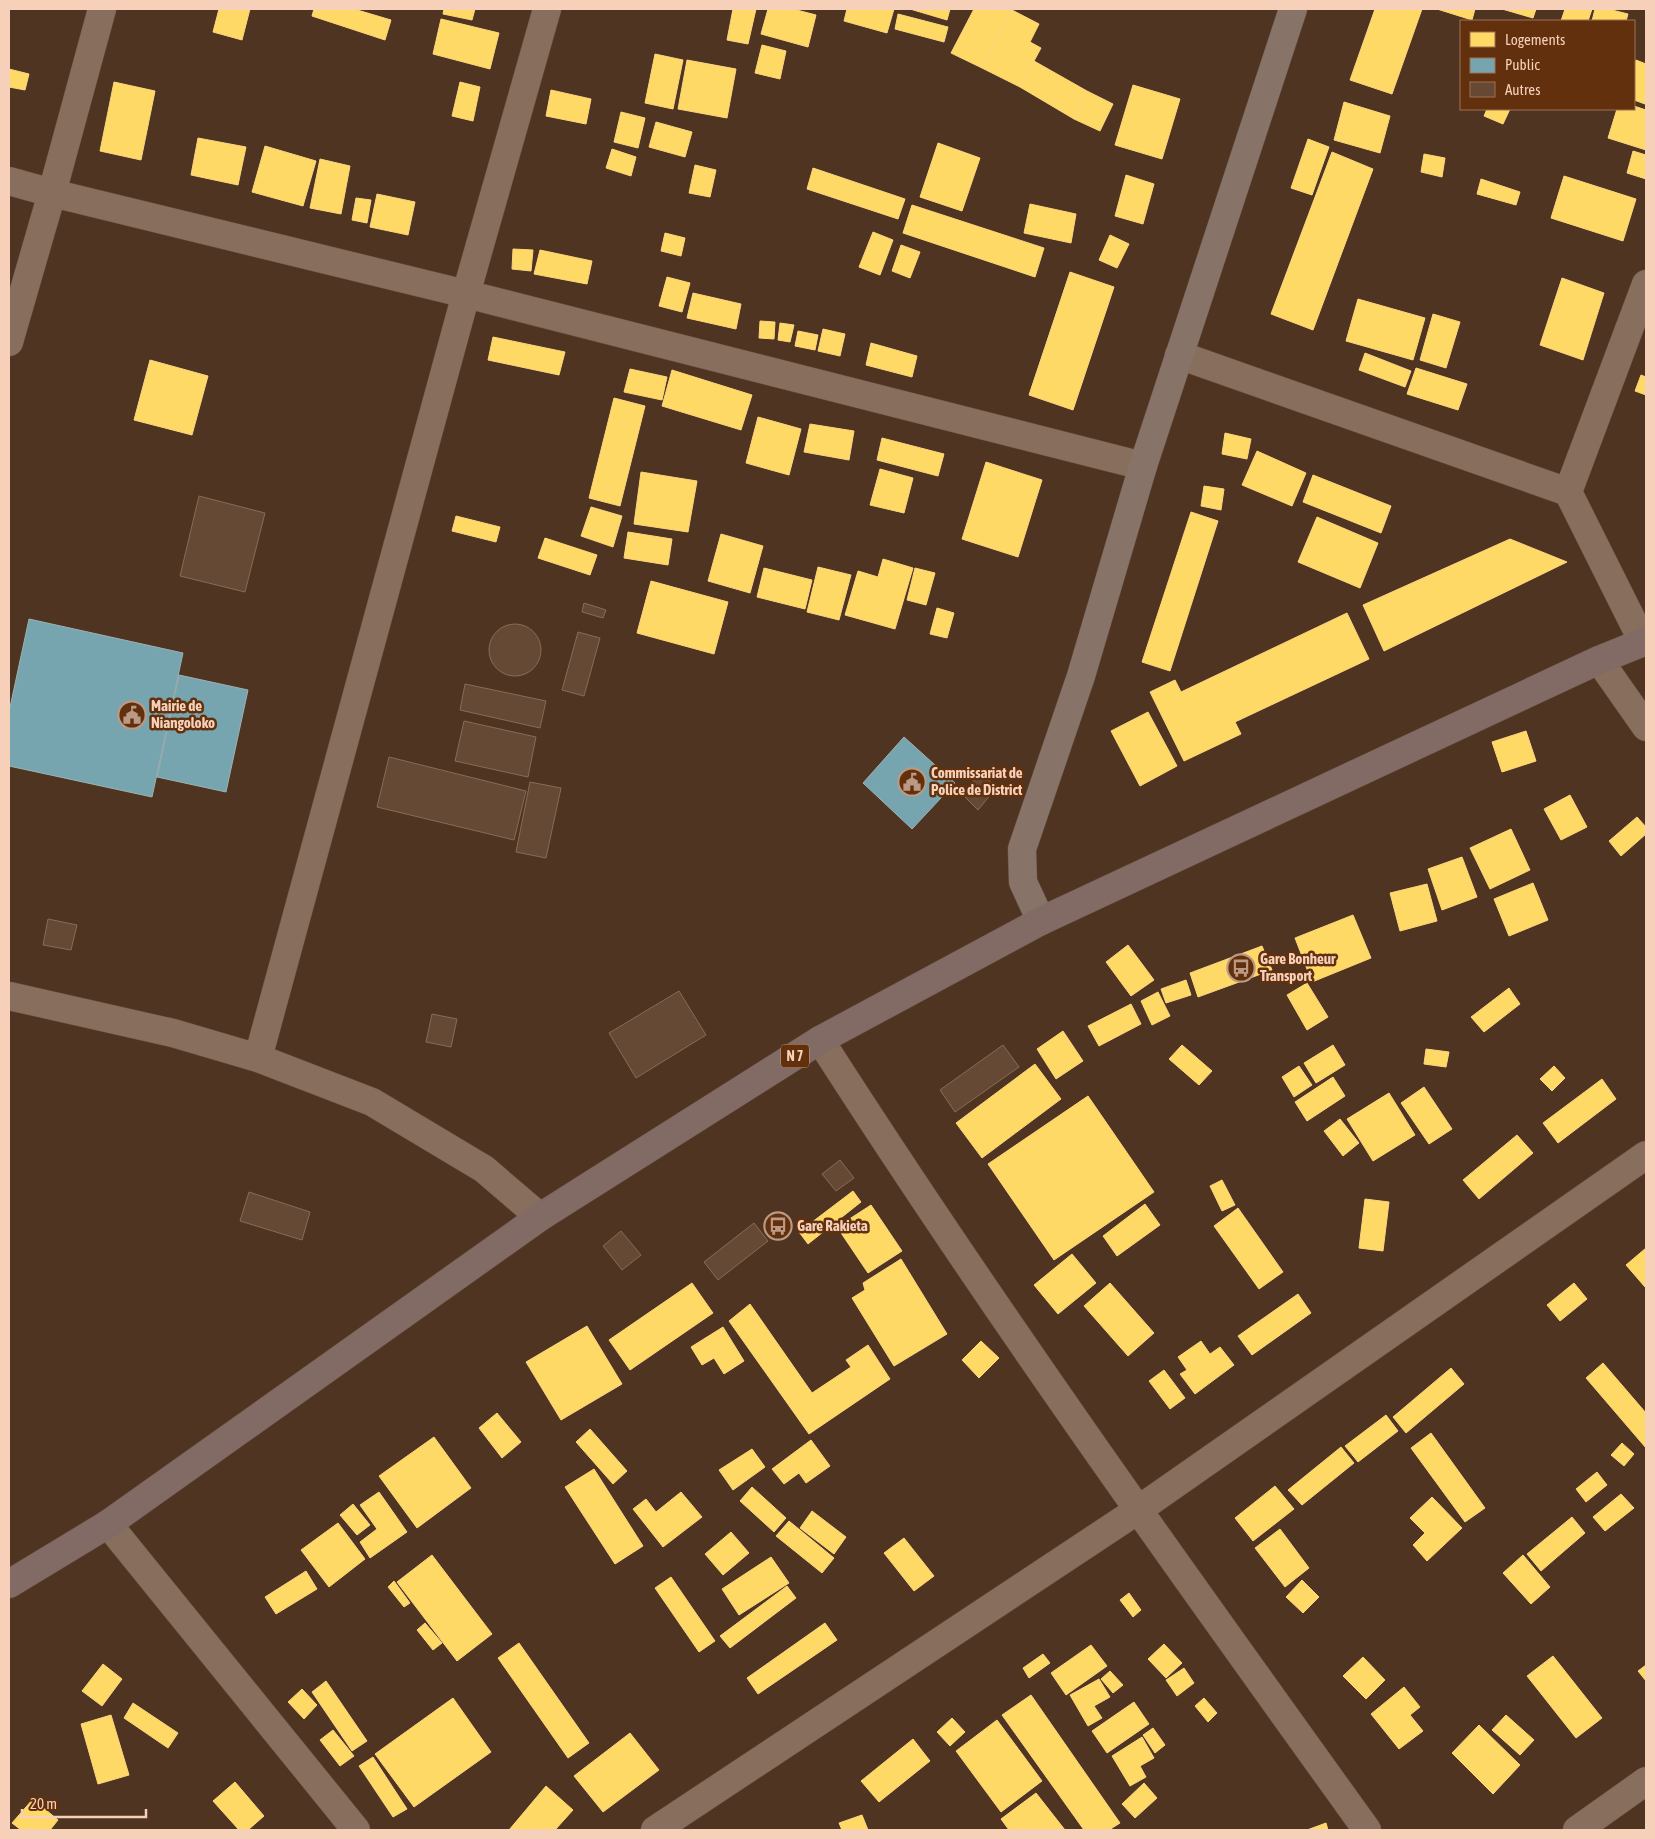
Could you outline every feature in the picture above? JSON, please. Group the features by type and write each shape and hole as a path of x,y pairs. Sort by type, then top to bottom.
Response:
{"highway":[{"name":"N 7","path":"9,1584 108,1524 540,1217 820,1040 1041,920 1599,660 1644,642"}],"main road":[{"path":"1041,920 1023,882 1022,849 1081,676 1143,466 1293,9"}],"street":[{"path":"9,342 102,9"},
{"path":"258,1058 466,294 547,9"},
{"path":"9,181 466,294 1143,466"},
{"path":"1568,492 1646,284"},
{"path":"1179,355 1568,492 1644,642"},
{"path":"1599,660 1646,727"},
{"path":"9,996 173,1033 258,1058 372,1102 484,1169 540,1217"},
{"path":"820,1040 902,1168 1138,1510 1367,1830"},
{"path":"655,1830 1138,1510 1646,1155"},
{"path":"108,1524 356,1830"},
{"path":"1577,1830 1646,1781"}],"building: Logements":[{"path":"219,9 250,9 242,40 213,32"},
{"path":"314,9 354,9 391,20 385,40 312,16"},
{"path":"444,9 475,9 472,20 443,14"},
{"path":"733,9 756,9 748,44 727,40"},
{"path":"768,9 793,9 816,15 808,47 761,34"},
{"path":"847,9 894,9 887,33 844,21"},
{"path":"910,9 950,9 947,20"},
{"path":"974,9 1012,10 982,68 951,53"},
{"path":"1375,9 1422,9 1392,94 1350,80"},
{"path":"1437,9 1475,9 1472,20"},
{"path":"1502,9 1536,9 1533,18"},
{"path":"1565,9 1592,9 1588,20 1561,20"},
{"path":"1595,9 1608,9 1628,14 1626,20 1592,20"},
{"path":"1012,10 1039,24 1030,42 1041,48 1020,87 982,68"},
{"path":"898,14 948,27 944,42 895,29"},
{"path":"441,19 499,33 490,69 433,54"},
{"path":"762,45 786,51 780,79 755,73"},
{"path":"655,54 683,60 673,109 645,103"},
{"path":"687,60 736,69 727,118 678,109"},
{"path":"1636,60 1646,64 1645,104 1635,100"},
{"path":"1034,61 1087,91 1074,119 1020,87"},
{"path":"9,69 29,74 25,90 9,87"},
{"path":"114,82 155,91 141,160 100,151"},
{"path":"460,82 480,87 473,121 452,116"},
{"path":"1133,85 1180,99 1162,159 1115,145"},
{"path":"551,90 591,99 586,124 546,116"},
{"path":"1087,91 1113,104 1100,131 1074,119"},
{"path":"1344,102 1390,116 1380,153 1334,140"},
{"path":"1635,106 1646,110 1646,150 1608,138 1617,110 1635,110"},
{"path":"1487,110 1510,110 1503,124 1484,116"},
{"path":"621,112 645,118 638,148 614,142"},
{"path":"656,122 692,132 685,157 649,147"},
{"path":"198,138 246,147 238,185 191,175"},
{"path":"1308,139 1329,147 1312,195 1291,188"},
{"path":"938,143 980,158 962,211 920,197"},
{"path":"265,146 316,161 303,206 252,192"},
{"path":"612,149 636,157 631,176 606,168"},
{"path":"1633,151 1646,155 1646,179 1627,173"},
{"path":"1332,152 1373,169 1313,330 1271,314"},
{"path":"1424,154 1445,158 1442,177 1421,172"},
{"path":"320,159 350,166 341,214 310,208"},
{"path":"695,165 716,170 710,197 689,193"},
{"path":"813,168 905,199 898,219 807,189"},
{"path":"1126,175 1154,184 1143,224 1115,216"},
{"path":"1564,176 1636,199 1623,241 1551,218"},
{"path":"1481,179 1520,192 1516,205 1477,194"},
{"path":"377,194 415,202 408,235 370,227"},
{"path":"356,198 371,200 367,223 352,220"},
{"path":"1030,204 1076,214 1071,243 1024,233"},
{"path":"912,205 1044,248 1035,277 903,233"},
{"path":"873,232 893,240 880,275 859,267"},
{"path":"665,233 685,238 681,256 661,251"},
{"path":"1110,235 1129,244 1117,268 1099,260"},
{"path":"901,245 920,252 910,278 892,271"},
{"path":"513,249 533,250 531,271 512,269"},
{"path":"540,250 592,261 587,284 534,274"},
{"path":"1070,272 1114,287 1073,410 1029,395"},
{"path":"667,277 690,283 682,312 659,306"},
{"path":"1562,278 1604,293 1583,360 1540,345"},
{"path":"693,293 741,304 736,329 687,318"},
{"path":"1358,299 1425,318 1413,360 1346,341"},
{"path":"1433,314 1460,322 1446,368 1420,360"},
{"path":"760,321 775,322 774,339 759,338"},
{"path":"780,323 794,325 790,342 778,340"},
{"path":"823,329 845,334 840,356 818,351"},
{"path":"798,331 818,335 815,350 795,346"},
{"path":"493,337 565,352 559,375 488,360"},
{"path":"871,343 917,356 912,377 866,365"},
{"path":"1365,353 1411,371 1405,387 1359,370"},
{"path":"150,360 208,376 192,435 134,420"},
{"path":"1416,368 1467,384 1458,410 1407,394"},
{"path":"630,369 667,377 662,400 624,392"},
{"path":"672,370 752,395 741,430 662,406"},
{"path":"1641,375 1646,377 1646,395 1635,391"},
{"path":"614,398 645,406 620,506 589,498"},
{"path":"758,417 801,429 789,475 746,463"},
{"path":"810,424 854,431 849,460 804,452"},
{"path":"1225,433 1251,439 1247,459 1222,454"},
{"path":"882,438 944,454 938,476 877,460"},
{"path":"1257,451 1306,473 1292,506 1242,485"},
{"path":"986,462 1042,480 1018,557 962,539"},
{"path":"880,469 913,478 904,513 870,505"},
{"path":"641,472 697,481 688,532 634,524"},
{"path":"1313,475 1391,506 1381,533 1303,502"},
{"path":"1204,486 1224,489 1221,510 1201,506"},
{"path":"591,507 622,516 613,547 581,536"},
{"path":"1191,512 1218,521 1170,671 1142,662"},
{"path":"456,516 500,527 496,542 452,531"},
{"path":"1317,517 1378,543 1360,588 1298,562"},
{"path":"628,532 672,539 668,565 624,558"},
{"path":"721,534 763,546 750,593 708,581"},
{"path":"545,538 597,555 590,575 538,558"},
{"path":"1510,539 1567,562 1384,651 1363,605"},
{"path":"883,559 913,568 895,629 845,615 858,571 878,577"},
{"path":"818,567 851,575 839,620 807,612"},
{"path":"764,568 812,580 805,609 757,597"},
{"path":"915,568 935,573 926,605 907,600"},
{"path":"651,581 728,602 714,654 637,633"},
{"path":"937,608 954,613 947,638 930,634"},
{"path":"1347,613 1369,659 1235,722 1241,734 1184,761 1150,692 1175,680 1181,692"},
{"path":"1148,712 1177,766 1140,786 1111,731"},
{"path":"1526,731 1536,761 1502,772 1492,742"},
{"path":"1570,795 1587,827 1561,840 1544,809"},
{"path":"1637,817 1646,827 1646,834 1621,856 1609,841"},
{"path":"1511,829 1530,870 1490,889 1470,848"},
{"path":"1462,857 1477,897 1442,910 1428,869"},
{"path":"1533,883 1548,920 1509,936 1494,899"},
{"path":"1427,884 1437,921 1400,931 1390,893"},
{"path":"1353,915 1371,958 1312,982 1295,938"},
{"path":"1128,945 1154,980 1131,996 1106,962"},
{"path":"1262,946 1272,970 1198,997 1190,973"},
{"path":"1186,980 1191,995 1166,1003 1161,989"},
{"path":"1307,983 1328,1017 1307,1030 1287,995"},
{"path":"1509,988 1520,1004 1484,1032 1471,1017"},
{"path":"1158,992 1170,1016 1152,1025 1141,1001"},
{"path":"1131,1004 1141,1024 1099,1046 1088,1026"},
{"path":"1063,1031 1083,1061 1056,1079 1037,1049"},
{"path":"1182,1045 1212,1071 1199,1085 1169,1059"},
{"path":"1333,1045 1345,1065 1316,1083 1304,1063"},
{"path":"1426,1049 1449,1052 1446,1067 1424,1064"},
{"path":"1035,1064 1061,1099 982,1158 956,1123"},
{"path":"1299,1066 1312,1085 1294,1097 1282,1077"},
{"path":"1554,1066 1565,1078 1552,1091 1540,1079"},
{"path":"1333,1077 1345,1096 1307,1121 1295,1102"},
{"path":"1602,1079 1616,1099 1558,1143 1543,1123"},
{"path":"1424,1087 1452,1129 1429,1144 1401,1103"},
{"path":"1389,1093 1415,1135 1373,1161 1347,1119"},
{"path":"1088,1096 1154,1192 1054,1260 988,1164"},
{"path":"1340,1119 1359,1143 1343,1156 1324,1131"},
{"path":"1517,1135 1533,1153 1479,1199 1463,1180"},
{"path":"1222,1180 1235,1205 1222,1211 1210,1186"},
{"path":"853,1191 861,1202 808,1244 799,1232"},
{"path":"1365,1199 1389,1202 1383,1251 1359,1248"},
{"path":"1145,1204 1160,1225 1117,1256 1103,1236"},
{"path":"871,1205 902,1251 868,1273 837,1227"},
{"path":"1238,1208 1283,1272 1259,1289 1214,1226"},
{"path":"1646,1248 1646,1286 1645,1287 1626,1265"},
{"path":"1072,1254 1096,1283 1058,1314 1034,1285"},
{"path":"901,1259 947,1334 894,1366 852,1298 865,1290 863,1283"},
{"path":"692,1283 713,1313 630,1370 609,1340"},
{"path":"1110,1283 1154,1333 1128,1356 1084,1306"},
{"path":"1574,1283 1587,1299 1560,1321 1547,1305"},
{"path":"1298,1294 1311,1313 1252,1355 1238,1336"},
{"path":"750,1304 812,1393 851,1367 846,1360 868,1345 890,1379 809,1434 729,1321"},
{"path":"587,1326 622,1384 561,1420 526,1362"},
{"path":"723,1327 744,1361 724,1374 714,1358 702,1365 691,1347"},
{"path":"981,1341 999,1358 979,1378 962,1360"},
{"path":"1201,1341 1210,1354 1220,1347 1234,1365 1195,1394 1180,1374 1187,1370 1178,1357"},
{"path":"1603,1363 1646,1413 1646,1448 1586,1378"},
{"path":"1451,1368 1464,1384 1406,1433 1393,1417"},
{"path":"1164,1370 1185,1398 1170,1409 1149,1381"},
{"path":"497,1413 521,1442 502,1458 479,1428"},
{"path":"1386,1415 1398,1431 1358,1462 1345,1446"},
{"path":"590,1429 627,1471 613,1484 576,1442"},
{"path":"1431,1433 1485,1508 1465,1522 1411,1448"},
{"path":"434,1437 471,1488 417,1528 379,1476"},
{"path":"811,1440 830,1466 806,1483 799,1473 784,1484 772,1469"},
{"path":"1622,1443 1634,1454 1624,1466 1611,1455"},
{"path":"1341,1447 1354,1463 1302,1505 1288,1490"},
{"path":"752,1449 765,1467 733,1490 719,1470"},
{"path":"594,1469 643,1546 615,1564 565,1487"},
{"path":"1597,1472 1607,1485 1586,1502 1576,1489"},
{"path":"1275,1486 1294,1509 1253,1541 1235,1518"},
{"path":"752,1487 786,1518 774,1532 740,1501"},
{"path":"379,1492 407,1532 370,1558 360,1542 377,1529 360,1505"},
{"path":"681,1492 702,1517 663,1547 633,1509 646,1499 656,1512"},
{"path":"1621,1494 1634,1508 1605,1531 1593,1517"},
{"path":"1432,1497 1462,1528 1427,1561 1413,1545 1425,1533 1410,1518"},
{"path":"353,1504 370,1525 357,1535 340,1515"},
{"path":"812,1511 846,1537 834,1554 800,1528"},
{"path":"1572,1517 1585,1533 1541,1571 1527,1554"},
{"path":"789,1521 834,1558 822,1573 776,1536"},
{"path":"338,1523 365,1559 329,1587 301,1550"},
{"path":"1280,1529 1309,1568 1285,1587 1255,1548"},
{"path":"731,1532 749,1553 723,1575 705,1554"},
{"path":"904,1538 934,1576 914,1591 884,1553"},
{"path":"432,1555 492,1634 457,1661 397,1582"},
{"path":"1523,1555 1550,1587 1531,1604 1503,1573"},
{"path":"771,1557 789,1583 739,1615 722,1589"},
{"path":"306,1571 317,1589 276,1614 265,1597"},
{"path":"671,1577 715,1641 699,1652 655,1588"},
{"path":"1302,1580 1319,1597 1303,1613 1286,1597"},
{"path":"394,1581 410,1603 404,1607 388,1587"},
{"path":"787,1586 796,1598 730,1648 720,1636"},
{"path":"1129,1593 1141,1610 1133,1617 1120,1600"},
{"path":"425,1623 442,1643 433,1650 417,1630"},
{"path":"825,1623 837,1640 758,1694 747,1678"},
{"path":"519,1643 589,1743 568,1758 498,1658"},
{"path":"1164,1644 1182,1663 1166,1678 1148,1659"},
{"path":"1091,1645 1107,1666 1066,1695 1051,1673"},
{"path":"1043,1654 1050,1663 1029,1678 1023,1668"},
{"path":"1553,1656 1602,1718 1576,1738 1527,1676"},
{"path":"1363,1657 1385,1680 1366,1699 1343,1676"},
{"path":"103,1664 122,1679 102,1706 82,1691"},
{"path":"1646,1665 1646,1681 1638,1671"},
{"path":"1184,1668 1194,1683 1177,1696 1166,1680"},
{"path":"1110,1671 1123,1685 1113,1693 1101,1679"},
{"path":"1099,1679 1110,1697 1094,1706 1102,1718 1088,1726 1070,1695"},
{"path":"326,1681 367,1741 352,1751 312,1692"},
{"path":"1404,1687 1420,1707 1410,1715 1423,1731 1399,1749 1371,1714"},
{"path":"302,1689 317,1705 304,1719 288,1702"},
{"path":"1031,1695 1120,1823 1109,1830 1084,1830 1002,1715"},
{"path":"453,1698 491,1752 414,1807 375,1754"},
{"path":"1204,1698 1217,1713 1208,1722 1195,1706"},
{"path":"1134,1702 1149,1724 1107,1753 1092,1731"},
{"path":"133,1703 178,1733 168,1748 124,1718"},
{"path":"111,1715 129,1775 98,1784 81,1724"},
{"path":"1506,1715 1534,1740 1520,1755 1492,1730"},
{"path":"952,1718 965,1732 950,1746 937,1732"},
{"path":"997,1720 1042,1781 1001,1812 956,1751"},
{"path":"1479,1725 1520,1765 1493,1794 1452,1753"},
{"path":"1153,1728 1165,1745 1155,1753 1143,1735"},
{"path":"333,1730 354,1756 340,1766 320,1740"},
{"path":"630,1733 659,1770 603,1812 574,1776"},
{"path":"1142,1737 1154,1758 1140,1766 1146,1777 1130,1786 1112,1756"},
{"path":"913,1739 930,1761 879,1802 861,1781"},
{"path":"373,1757 407,1809 393,1817 359,1766"},
{"path":"235,1782 264,1816 248,1830 239,1830 213,1801"},
{"path":"1144,1783 1157,1798 1135,1818 1122,1804"},
{"path":"546,1786 573,1810 555,1830 509,1830"},
{"path":"1036,1793 1065,1830 1009,1830 1001,1819"},
{"path":"33,1799 58,1820 50,1830 21,1830 12,1823"},
{"path":"862,1815 868,1830 842,1830 839,1823"},
{"path":"1326,1823 1328,1830 1307,1830"}],"building: Public":[{"path":"29,619 183,653 152,797 9,766 9,712"},
{"path":"179,675 248,690 226,792 157,777"},
{"path":"904,737 955,783 912,829 863,783"}],"building: Autres":[{"path":"199,496 265,513 245,592 180,576"},
{"path":"584,603 606,610 603,618 582,612"},
{"path":"515,624 525,626 533,632 539,640 541,650 539,660 533,668 525,674 515,676 505,674 497,668 491,660 489,650 491,640 497,632 505,626"},
{"path":"578,632 600,638 584,696 562,690"},
{"path":"465,684 546,701 540,728 460,710"},
{"path":"464,721 536,737 528,777 455,761"},
{"path":"389,757 526,791 514,840 377,807"},
{"path":"982,773 996,788 978,810 961,793"},
{"path":"530,782 561,788 546,858 516,852"},
{"path":"48,919 77,925 71,950 43,945"},
{"path":"679,991 706,1035 636,1078 609,1033"},
{"path":"432,1014 457,1019 451,1047 426,1042"},
{"path":"1003,1045 1019,1067 955,1112 940,1090"},
{"path":"840,1160 854,1178 836,1191 822,1174"},
{"path":"249,1192 310,1212 302,1240 240,1221"},
{"path":"754,1223 768,1241 718,1280 704,1262"},
{"path":"621,1231 641,1255 622,1270 603,1246"}],"place":[{"name":"Mairie de Niangoloko","path":"132,715"},
{"name":"Commissariat de Police de District","path":"912,782"},
{"name":"Gare Bonheur Transport","path":"1241,968"},
{"name":"Gare Rakieta","path":"778,1226"}]}
